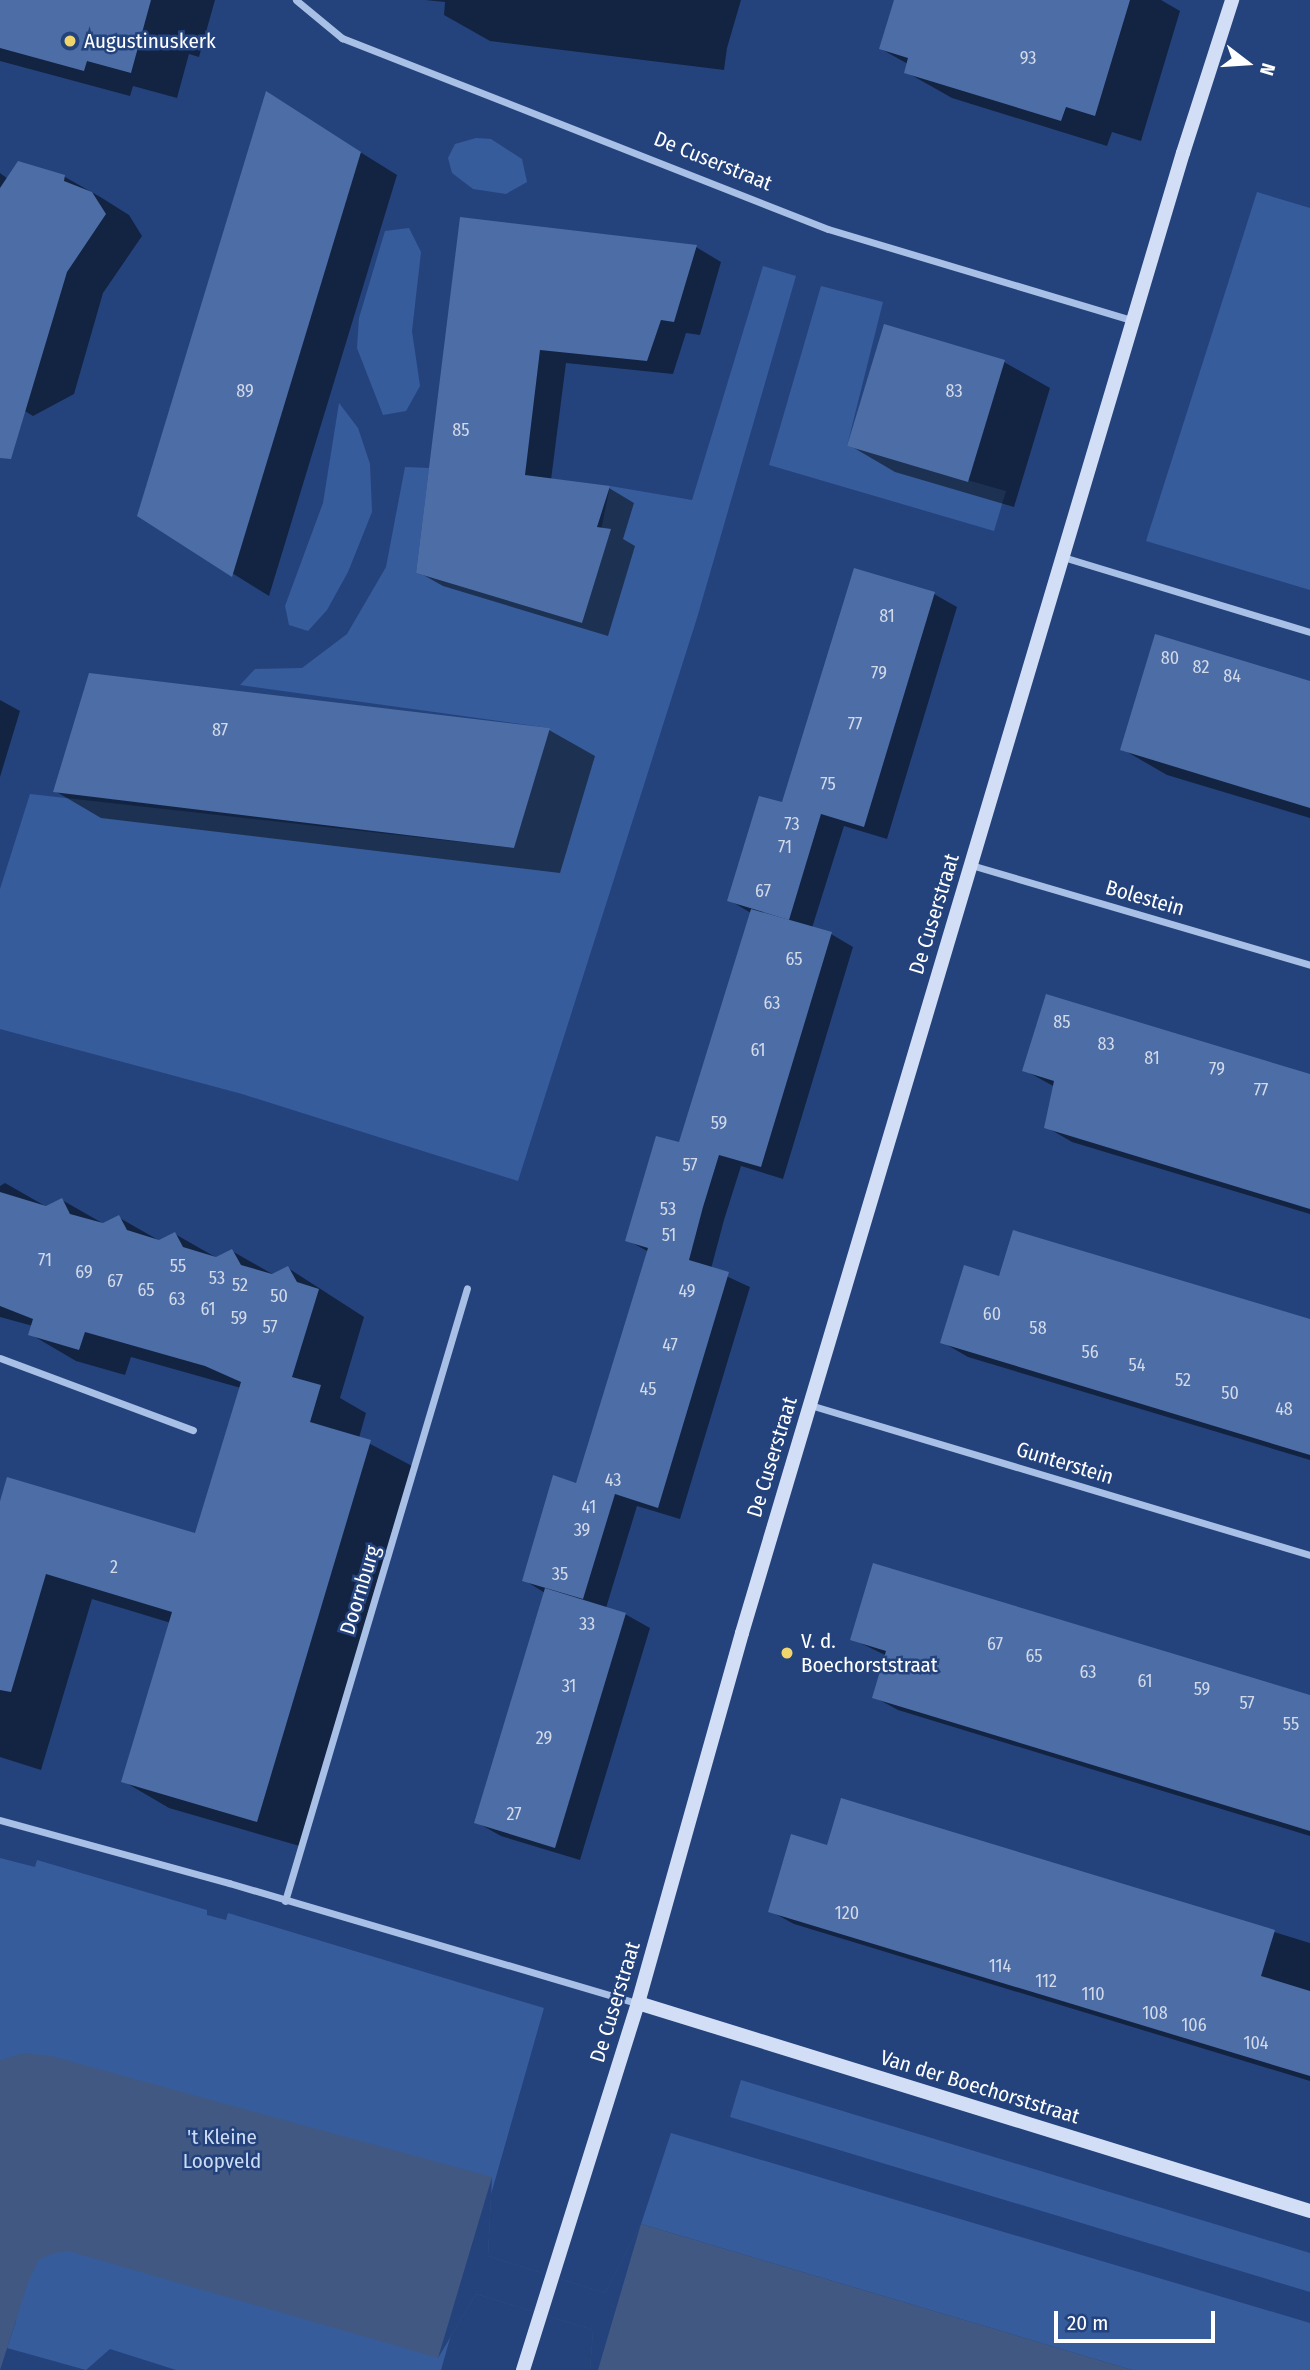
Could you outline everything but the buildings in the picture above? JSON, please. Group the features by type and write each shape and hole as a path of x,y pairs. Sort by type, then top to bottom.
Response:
{"street":[{"name":"De Cuserstraat","path":"296,0 342,38 828,229 1132,320"},
{"name":"De Cuserstraat","path":"523,2370 639,2003 685,1831 810,1405 1132,320 1206,76 1232,0"},
{"path":"1062,557 1310,632"},
{"name":"Bolestein","path":"970,865 1310,965"},
{"name":"Doornburg","path":"285,1901 467,1288"},
{"path":"0,1358 193,1430"},
{"name":"Gunterstein","path":"810,1405 1310,1555"},
{"path":"0,1820 639,2003"},
{"name":"Van der Boechorststraat","path":"639,2003 1310,2211"}],"green space":[{"path":"476,138 491,139 522,159 527,182 506,194 473,189 452,173 448,158 455,144"},
{"path":"1257,192 1310,208 1310,590 1146,541"},
{"path":"409,228 421,252 412,331 420,386 406,411 383,415 357,348 359,318 385,231"},
{"path":"763,266 796,276 697,618 518,1181 242,1094 0,1029 0,889 30,794 514,848 549,728 240,685 255,669 302,668 347,634 386,567 405,467 429,468 416,573 582,623 610,486 692,500"},
{"path":"821,286 883,302 847,446 1006,491 994,531 769,465"},
{"path":"339,403 358,428 370,464 372,512 348,572 327,610 308,631 289,625 285,606 323,503"},
{"name":"'t Kleine Loopveld","path":"0,1858 35,1867 37,1860 207,1910 207,1915 226,1920 228,1913 544,2008 441,2370 176,2370 110,2349 86,2370 7,2348 16,2321 0,2315"},
{"path":"741,2080 1310,2253 1310,2292 730,2117"},
{"path":"671,2133 1310,2323 1310,2370 1132,2370 641,2224"}],"shaded area":[{"path":"23,2053 51,2056 492,2177 488,2256 605,2293 641,2224 1132,2370 590,2370 593,2330 476,2294 438,2358 68,2251 51,2254 39,2260 29,2280 0,2370 0,2060"}],"pier":[{"path":"492,2177 488,2256 605,2293 641,2224 598,2370 590,2370 593,2330 476,2294 438,2358"}],"place":[{"name":"Augustinuskerk","path":"70,41"},
{"name":"V. d. Boechorststraat","path":"787,1653"}]}
